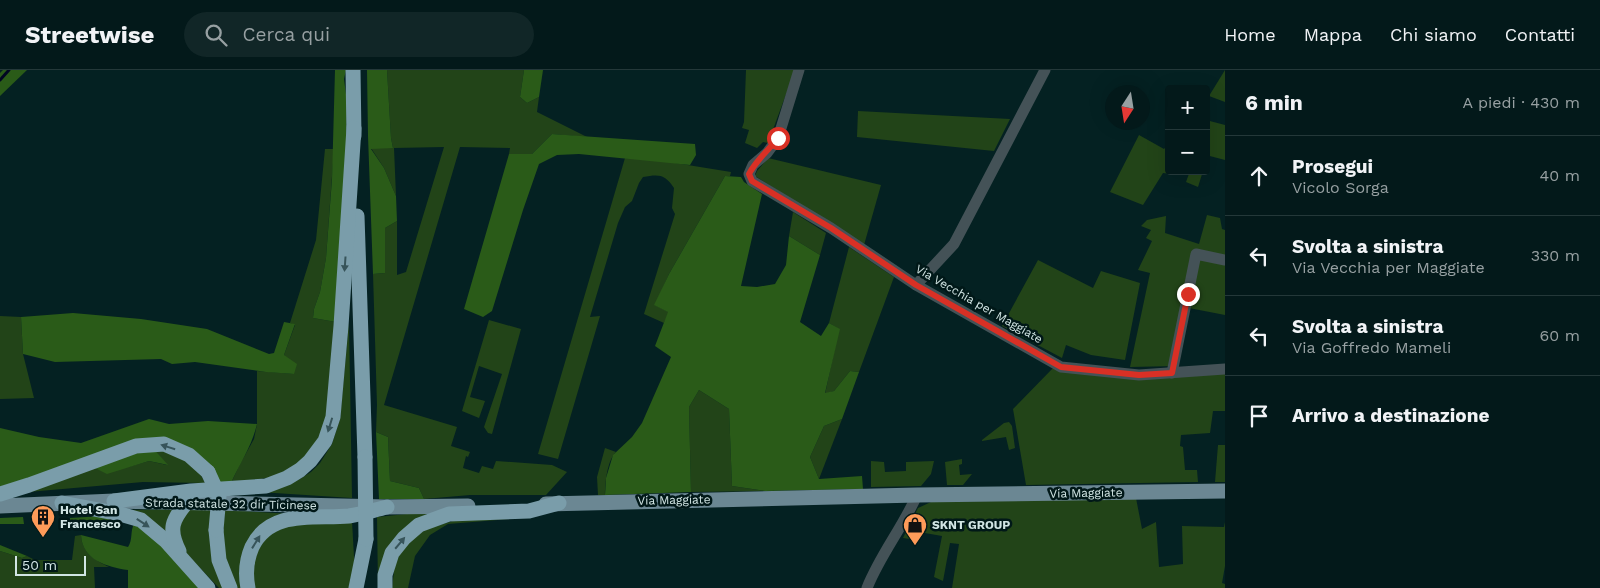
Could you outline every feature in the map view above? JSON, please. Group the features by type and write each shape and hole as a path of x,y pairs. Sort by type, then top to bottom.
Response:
{"highway":[{"path":"353,70 365,457 367,588"},
{"path":"114,501 191,491 266,486 287,478 300,470 310,461 325,441 333,417 354,128"},
{"path":"0,494 136,446 164,444 189,455 208,472 219,496 216,530 217,545 219,560 230,588"},
{"path":"183,559 173,537 172,528 178,514 187,502"},
{"path":"62,503 141,520 166,540 208,588"},
{"path":"385,588 386,575 392,553 404,538 419,525 449,514 529,511 559,503"},
{"path":"248,588 246,579 248,558 255,541 270,526 291,518 352,515 387,508"},
{"path":"356,588 366,539"}],"main road":[{"name":"Via Maggiate","path":"432,507 917,495 1225,491"},
{"name":"Strada statale 32 dir Ticinese","path":"0,506 114,501 387,508 432,507"}],"street":[{"name":"Via Vecchia per Maggiate","path":"799,70 778,138 767,153 753,165 749,174 752,181 831,228 916,285 1061,367 1139,375 1225,369"},
{"path":"916,285 954,244 1045,70"},
{"path":"1172,373 1196,254 1225,260"},
{"path":"867,588 873,574 908,515 917,495"}],"green space":[{"path":"3,70 27,70 0,96 0,73"},
{"path":"335,70 346,70 344,79 347,102 346,158 336,322 313,318 326,258 332,179"},
{"path":"367,70 387,70 393,148 371,149 384,168 396,196 397,221 385,228 385,273 373,274 368,136"},
{"path":"387,70 524,70 520,97 527,103 539,97 537,112 587,137 552,134 532,154 509,154 510,148 460,147 384,405 457,427 451,446 470,452 468,457 466,456 463,468 479,473 482,466 493,469 496,461 552,465 567,472 546,495 470,495 424,499 419,488 390,481 388,437 376,432 377,405 373,274 385,273 385,228 397,221 397,275 406,272 444,147 394,148 396,196 384,168 371,148 393,148"},
{"path":"524,70 543,70 539,97 527,103 520,97"},
{"path":"746,70 795,70 768,143 763,142 757,148 745,143 749,130 742,128 744,122"},
{"path":"1225,70 1225,102 1210,96"},
{"path":"858,111 1010,119 994,151 857,137"},
{"path":"1210,121 1225,125 1225,160 1210,156"},
{"path":"552,134 695,144 696,155 690,165 579,154 557,155 539,164 492,311 483,317 464,309 509,154 532,154"},
{"path":"1139,135 1164,149 1165,148 1165,173 1163,173 1143,205 1110,192"},
{"path":"325,149 334,149 326,258 313,318 336,322 329,412 312,455 275,477 231,483 254,439 257,424 257,371 294,374 284,355 295,325 290,323 316,240"},
{"path":"625,158 663,161 731,172 730,176 725,176 669,274 655,305 669,312 664,323 644,314 675,214 672,208 674,188 668,180 661,176 643,177 632,201 625,207 618,223 590,317 600,316 558,459 538,454"},
{"path":"768,158 881,185 864,245 755,176"},
{"path":"1189,175 1202,175 1198,187 1186,182"},
{"path":"725,176 741,177 744,182 762,194 741,286 757,287 775,284 786,265 789,236 820,255 800,322 821,336 829,323 840,329 825,393 834,391 850,371 859,372 842,419 824,426 810,457 819,479 862,476 863,489 765,491 732,486 729,409 699,390 689,407 691,492 605,495 606,478 613,455 632,437 642,423 671,357 655,346 668,312 654,305 669,274"},
{"path":"793,212 826,233 820,255 789,236"},
{"path":"1207,215 1220,218 1222,229 1225,230 1225,315 1189,308 1177,366 1130,367 1150,273 1138,270 1152,241 1146,238 1151,230 1141,226 1147,220 1166,216 1165,233 1199,244"},
{"path":"849,247 894,277 859,372 850,371 834,391 825,394 839,329 829,323"},
{"path":"1038,260 1093,288 1101,271 1140,283 1125,360 1091,355 1066,345 1062,358 1002,326"},
{"path":"73,313 141,319 207,329 269,354 274,353 284,322 295,324 284,355 297,364 294,374 195,362 172,364 161,359 55,362 23,354 21,317"},
{"path":"0,316 21,317 23,354 34,398 0,399"},
{"path":"489,320 521,329 492,434 488,433 484,427 502,374 479,366 470,397 485,401 479,418 462,411"},
{"path":"349,322 352,498 259,492 278,488 311,472 320,463 332,444 340,419"},
{"path":"1053,368 1225,374 1225,411 1213,411 1210,433 1181,435 1180,446 1183,447 1185,470 1197,470 1198,482 1026,485 1013,409"},
{"path":"699,390 729,409 732,486 765,491 691,492 689,407"},
{"path":"149,419 169,424 208,421 257,424 249,447 231,483 219,483 177,442 0,488 0,428 39,437 81,443"},
{"path":"842,419 819,479 810,457 824,426"},
{"path":"1009,422 1012,426 1015,448 1009,450 1006,437 982,441 1004,423"},
{"path":"376,432 388,437 390,481 419,488 424,499 379,499"},
{"path":"1218,445 1225,445 1225,482 1215,482"},
{"path":"153,448 169,452 184,459 196,469 205,483 143,482 28,492 93,467 128,467 149,461 167,465"},
{"path":"153,448 168,465 149,461 107,474 93,467"},
{"path":"605,448 616,452 610,461 605,495 598,495 597,477"},
{"path":"962,459 962,464 959,465 960,475 972,474 963,485 947,485 945,462"},
{"path":"871,461 884,462 885,472 906,471 906,462 934,461 931,474 921,486 871,487"},
{"path":"1136,498 1142,529 1156,522 1159,567 1183,564 1182,526 1224,527 1225,522 1225,566 1222,583 1225,584 1225,588 952,588 959,544 950,543 943,581 934,577 942,536 919,532 917,540 903,538 918,508 931,502"},
{"path":"176,509 169,540 129,510"},
{"path":"187,510 210,510 211,543 225,588 219,588 185,552 177,524"},
{"path":"225,510 292,514 266,524 245,588 236,588 225,559 223,533"},
{"path":"426,512 427,517 412,524 378,588 377,517"},
{"path":"103,516 115,519 113,524 98,529 76,530 70,524 70,518"},
{"path":"23,517 24,524 0,524 0,518"},
{"path":"511,519 448,524 430,535 415,556 408,588 392,588 395,563 404,545 420,531 456,520"},
{"path":"352,521 355,575 351,588 254,588 254,557 267,536 287,525"},
{"path":"134,524 154,538 201,588 128,588 128,570 112,567 97,561 86,551 82,544 81,535 128,547"},
{"path":"81,535 84,547 90,555 109,567 94,567 95,588 0,588 0,551 22,558 27,556 35,560 72,560 75,536"},
{"path":"0,545 27,556 22,558 0,551"}],"waterway":[{"path":"0,80 9,70"}],"place":[{"name":"Hotel San Francesco","path":"43,538"},
{"name":"SKNT GROUP","path":"915,546"}],"route":[{"path":"778,138 767,153 753,165 749,174 752,181 831,228 916,285 1061,367 1139,375 1172,373 1188,294"}]}
